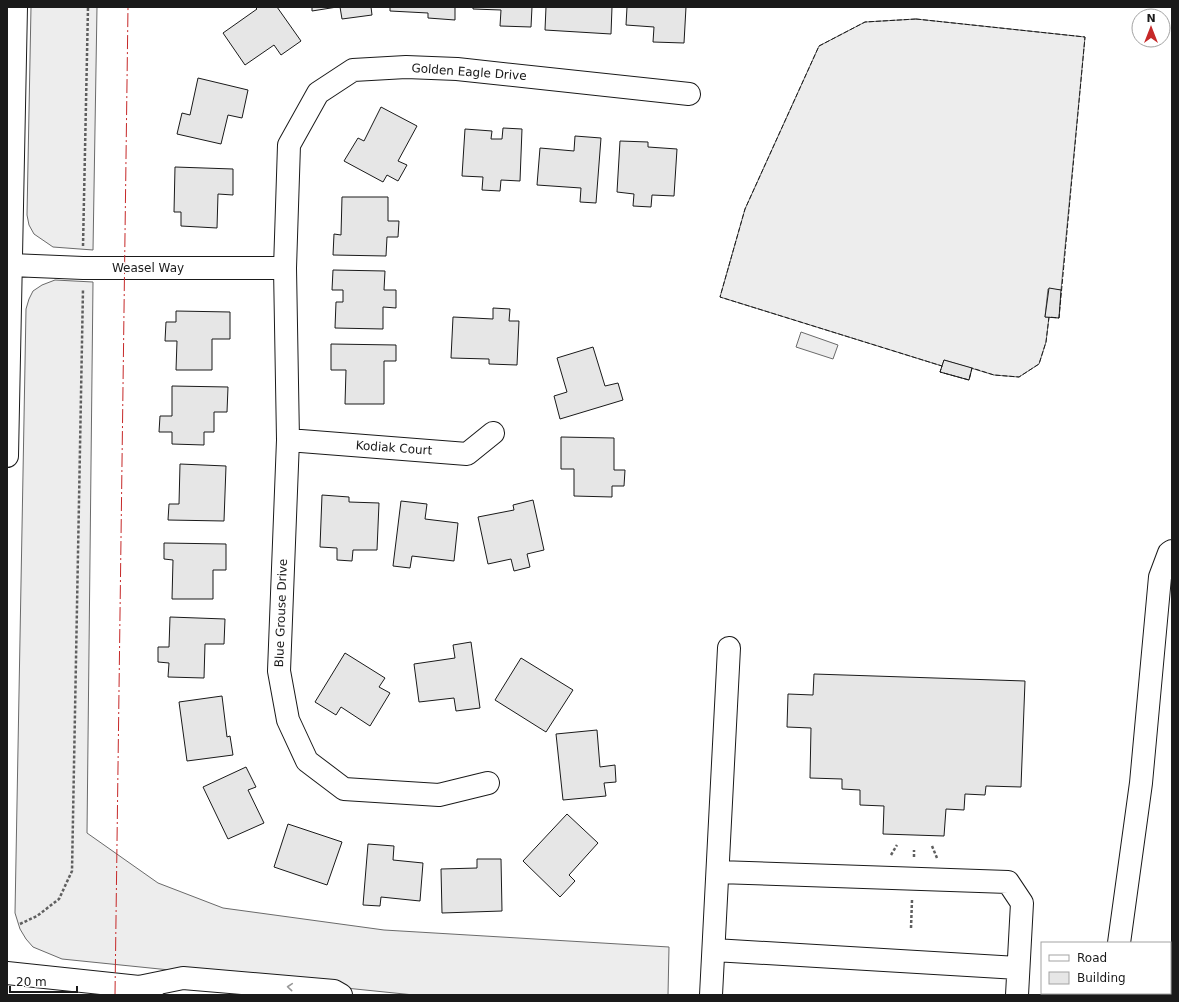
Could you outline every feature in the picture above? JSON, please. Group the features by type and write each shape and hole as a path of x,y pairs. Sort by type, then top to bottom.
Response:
{"street":[{"path":"7,456 11,265 11,88 16,7"},
{"name":"Golden Eagle Drive","path":"285,268 289,145 318,93 353,70 406,67 457,69 689,94"},
{"name":"Weasel Way","path":"11,265 83,268 285,268"},
{"name":"Blue Grouse Drive","path":"285,268 288,440 279,671 288,720 307,761 344,789 439,795 488,783"},
{"name":"Kodiak Court","path":"288,440 467,454 493,433"},
{"path":"1119,942 1141,783 1160,577 1169,553 1172,551"},
{"path":"711,995 729,648"},
{"path":"718,872 1008,882 1022,903 1017,995"},
{"path":"714,950 1018,968"},
{"path":"7,973 139,987 163,995"},
{"path":"139,987 183,978 334,991 342,995"}],"path":[{"path":"84,242 88,7"},
{"path":"20,924 37,916 59,899 72,871 83,283"}],"shaded area":[{"path":"31,7 97,7 93,250 53,247 34,234 29,225 27,215"},
{"path":"916,19 1085,37 1061,290 1048,289 1045,317 1049,317 1046,342 1039,364 1019,377 994,375 944,360 942,366 720,297 745,209 819,46 865,22"},
{"path":"55,280 93,282 87,833 158,883 223,908 384,930 669,947 668,995 414,995 62,959 33,947 26,939 20,929 15,913 26,309 33,291 42,285"},
{"path":"801,332 838,345 833,359 796,347"}],"building":[{"path":"255,7 277,7 301,41 281,55 274,45 245,65 223,33 257,9"},
{"path":"312,7 337,7 312,11"},
{"path":"340,7 371,7 372,15 342,19"},
{"path":"390,7 455,7 455,20 428,18 428,13 390,11"},
{"path":"473,7 532,7 531,27 500,26 501,10 473,9"},
{"path":"546,7 612,7 611,34 545,30"},
{"path":"627,7 686,7 684,43 653,42 654,27 626,25"},
{"path":"198,78 248,90 242,118 228,115 221,144 177,134 182,113 190,115"},
{"path":"381,107 417,126 398,161 407,165 398,181 387,175 383,182 344,161 358,138 364,141"},
{"path":"503,128 522,129 520,181 501,180 500,191 482,190 483,177 462,176 465,129 492,131 491,139 502,139"},
{"path":"575,136 601,138 596,203 580,202 581,188 537,185 540,148 574,151"},
{"path":"620,141 648,142 648,147 677,149 674,196 652,195 651,207 633,206 634,194 617,192"},
{"path":"175,167 233,169 233,195 218,194 217,228 181,226 181,212 174,212"},
{"path":"342,197 388,197 388,221 399,221 398,237 387,237 386,256 333,255 334,234 341,235"},
{"path":"333,270 385,271 384,290 396,290 396,308 383,307 383,329 335,328 336,302 343,302 343,290 332,290"},
{"path":"1049,288 1061,290 1059,318 1045,317"},
{"path":"493,308 510,309 509,321 519,321 517,365 489,364 489,359 451,358 453,317 493,319"},
{"path":"176,311 230,312 230,339 212,339 212,370 176,370 177,341 165,341 166,322 176,322"},
{"path":"331,344 396,345 396,361 384,361 384,404 345,404 346,370 331,370"},
{"path":"593,347 605,386 618,383 623,400 560,419 554,396 567,392 557,358"},
{"path":"944,360 972,368 969,380 940,372"},
{"path":"172,386 228,387 227,412 214,412 214,432 204,432 204,445 172,444 172,432 159,432 160,416 172,416"},
{"path":"561,437 614,438 614,470 625,470 624,486 612,486 612,497 574,496 574,469 561,469"},
{"path":"180,464 226,466 224,521 168,520 169,504 179,504"},
{"path":"322,495 349,497 349,502 379,503 377,550 353,550 352,561 337,560 337,548 320,547"},
{"path":"533,500 544,550 527,554 530,567 514,571 511,559 488,564 478,517 514,510 513,505"},
{"path":"401,501 427,504 425,519 458,523 454,561 412,556 410,568 393,566"},
{"path":"164,543 226,544 226,570 213,570 213,599 172,599 173,560 164,559"},
{"path":"170,617 225,619 224,644 205,644 204,678 168,677 169,663 158,662 158,647 169,647"},
{"path":"471,642 480,708 456,711 454,698 419,702 414,664 455,658 453,645"},
{"path":"345,653 385,678 379,687 390,693 370,726 341,707 336,715 315,702"},
{"path":"521,658 573,690 546,732 495,700"},
{"path":"814,674 1025,681 1021,787 986,786 985,795 965,794 964,810 946,809 944,836 883,834 884,806 860,805 860,790 842,789 842,779 810,778 811,728 787,727 788,694 813,695"},
{"path":"222,696 227,737 230,736 233,755 187,761 179,702"},
{"path":"597,730 600,767 615,765 616,782 604,783 606,796 563,800 556,734"},
{"path":"246,767 256,787 248,790 264,823 228,839 203,787"},
{"path":"567,814 598,843 569,875 575,881 560,897 523,861"},
{"path":"288,824 342,842 327,885 274,867"},
{"path":"368,844 394,846 393,860 423,863 420,901 381,897 380,906 363,905"},
{"path":"477,859 501,859 502,911 442,913 441,869 477,868"}],"fence":[{"path":"916,19 1085,37 1059,318 1049,317 1046,342 1039,364 1019,377 994,375 972,368 969,380 940,372 942,366 720,297 745,209 819,46 865,22 916,19"}],"power":[{"path":"115,995 128,7"}]}
